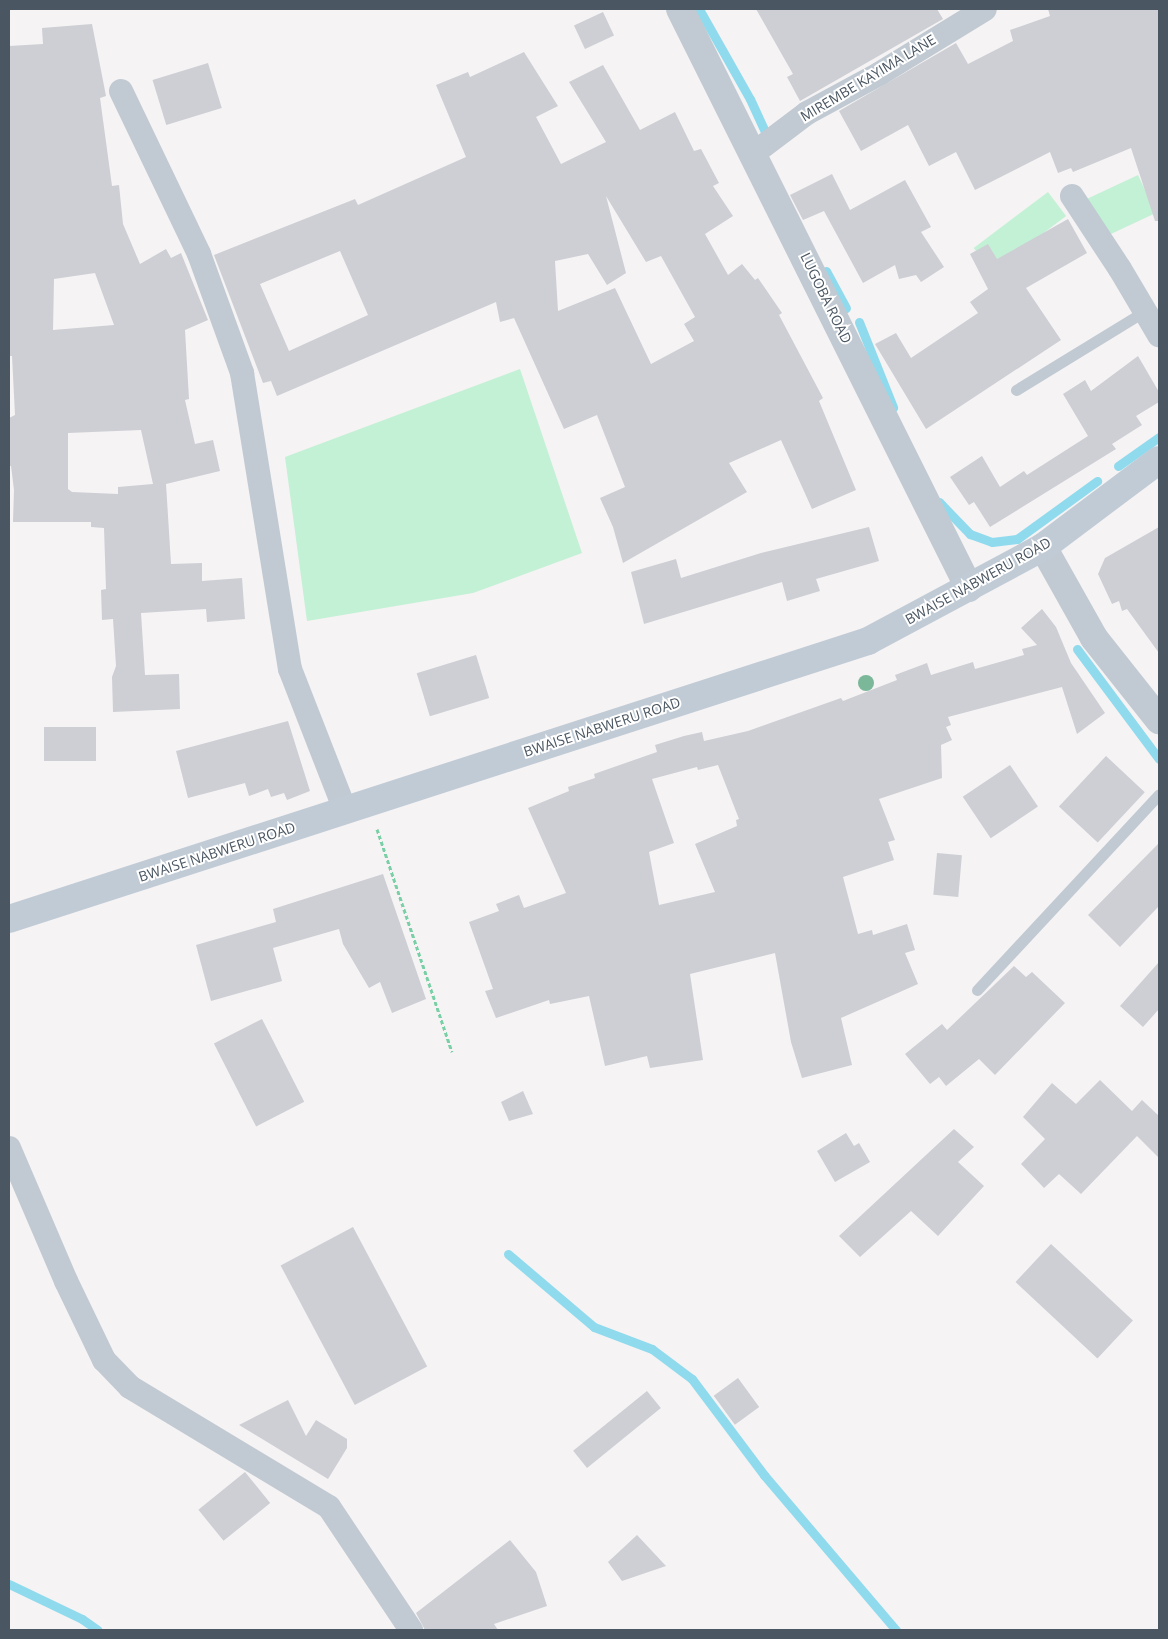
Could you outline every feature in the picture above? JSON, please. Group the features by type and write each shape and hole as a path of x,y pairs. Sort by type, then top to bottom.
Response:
{"main road":[{"name":"BWAISE NABWERU ROAD","path":"9,919 868,641 1043,547 1159,460"}],"street":[{"name":"LUGOBA ROAD","path":"680,9 754,153 969,588"},
{"name":"MIREMBE KAYIMA LANE","path":"754,153 807,113 879,74 985,9"},
{"path":"121,91 199,254 242,373 262,481 290,669 357,806"},
{"path":"1072,196 1159,335"},
{"path":"1043,547 1094,638 1159,720"},
{"path":"9,1148 66,1281 104,1360 130,1387 329,1507 411,1630"}],"lane":[{"path":"1016,390 1145,311"},
{"path":"977,990 1159,794"}],"path":[{"path":"357,806 452,1052"}],"green space":[{"path":"1138,175 1156,213 1105,237 1087,199"},
{"path":"1048,192 1066,216 992,272 974,248"},
{"path":"520,369 582,553 473,593 307,621 285,457"}],"building":[{"path":"756,9 937,9 943,19 800,101 787,77 793,74"},
{"path":"1048,9 1159,9 1159,221 1155,221 1131,148 1073,172 1071,168 1058,173 1050,152 975,190 956,152 929,166 908,125 861,151 839,111 956,43 968,64 1013,41 1010,30 1050,16"},
{"path":"603,12 614,36 585,49 574,26"},
{"path":"92,24 106,96 100,98 112,186 119,185 123,224 140,264 166,249 171,258 181,253 208,320 185,330 189,399 185,400 195,444 213,440 220,471 166,484 171,564 202,563 202,581 242,578 245,619 207,622 206,609 141,613 145,675 179,674 180,709 113,712 112,677 116,666 113,619 102,620 101,590 106,589 104,528 91,527 91,522 13,522 14,490 11,466 9,466 9,418 15,415 12,356 9,356 9,46 43,44 42,28","holes":["95,273 114,325 53,330 54,279","141,430 153,484 118,487 118,494 72,492 68,489 68,433"]},
{"path":"524,52 558,106 536,117 561,164 606,142 569,82 603,65 640,130 675,112 694,151 701,149 719,183 713,186 733,216 705,234 728,275 742,264 755,280 758,278 782,313 779,315 823,398 819,401 856,490 812,509 781,440 729,463 747,492 623,563 613,527 600,498 625,487 597,415 564,429 514,318 500,322 496,302 277,396 271,381 263,383 214,255 355,199 358,205 466,157 436,85 468,72 470,77","holes":["606,196 646,262 661,256 695,317 684,324 694,341 651,364 615,288 558,311 555,261 588,254 607,285 626,273","340,251 368,315 289,351 260,284"]},
{"path":"208,63 222,108 166,125 153,80"},
{"path":"832,174 850,210 905,180 931,227 921,232 944,267 921,282 916,275 899,279 895,265 863,283 824,211 803,220 790,195"},
{"path":"1068,219 1087,253 1026,288 1061,340 926,429 875,344 896,333 911,358 978,313 970,302 988,289 970,254 988,244 997,259"},
{"path":"1138,356 1159,392 1159,402 1136,416 1142,425 1112,444 1116,449 990,527 974,502 969,505 950,477 982,456 1000,487 1024,471 1027,475 1088,436 1063,394 1085,380 1091,391"},
{"path":"869,527 879,561 816,579 820,591 787,601 782,582 644,624 631,572 676,559 681,578 761,553"},
{"path":"1159,527 1159,653 1127,609 1122,611 1119,601 1112,604 1098,574 1105,558"},
{"path":"1042,609 1056,627 1071,663 1105,713 1077,734 1062,687 948,717 951,725 946,727 952,740 941,745 942,778 879,799 895,840 888,842 894,860 843,877 858,934 872,930 873,935 907,924 915,950 905,953 918,984 841,1018 852,1065 802,1078 791,1042 775,953 690,974 703,1060 650,1068 647,1056 605,1066 589,996 550,1004 549,1000 496,1018 485,991 493,989 469,922 499,911 496,904 519,895 524,908 566,893 528,808 569,791 568,787 595,778 594,774 657,752 655,745 684,736 702,732 704,741 748,731 841,698 843,701 897,680 895,675 927,663 931,675 973,662 975,669 1024,655 1022,649 1037,645 1021,628","holes":["718,765 739,819 736,820 737,826 695,844 715,892 659,905 649,852 674,843 652,779 697,767 698,770"]},
{"path":"476,655 489,698 430,716 417,673"},
{"path":"288,721 310,791 287,800 284,793 271,797 268,789 249,796 245,783 188,798 176,751"},
{"path":"44,727 96,727 96,761 44,761"},
{"path":"1106,756 1145,792 1098,843 1059,806"},
{"path":"1010,765 1038,806 991,838 963,797"},
{"path":"1159,843 1159,906 1120,947 1088,915"},
{"path":"937,853 962,855 958,897 933,895"},
{"path":"383,874 426,999 392,1013 380,982 369,988 343,944 339,929 273,948 282,981 211,1001 196,945 276,922 273,909"},
{"path":"1159,962 1159,1009 1143,1027 1120,1006"},
{"path":"1014,966 1026,977 1032,972 1065,1003 995,1075 979,1059 946,1086 939,1077 930,1084 905,1054 942,1024 947,1030"},
{"path":"262,1019 304,1102 256,1126 214,1044"},
{"path":"1100,1080 1132,1111 1142,1100 1159,1116 1159,1158 1137,1136 1081,1194 1059,1174 1044,1188 1021,1164 1045,1139 1023,1117 1052,1083 1076,1104"},
{"path":"523,1091 533,1114 509,1121 501,1102"},
{"path":"954,1129 974,1147 958,1162 984,1186 938,1236 911,1211 860,1257 839,1236"},
{"path":"846,1133 854,1146 859,1143 870,1162 835,1182 817,1151"},
{"path":"353,1227 427,1367 355,1405 281,1265"},
{"path":"1051,1244 1133,1320 1097,1358 1016,1282"},
{"path":"738,1378 759,1407 735,1425 714,1396"},
{"path":"647,1391 661,1408 587,1468 573,1451"},
{"path":"288,1400 306,1436 316,1420 347,1439 347,1448 328,1479 239,1425"},
{"path":"245,1472 270,1503 224,1541 198,1510"},
{"path":"637,1535 666,1566 622,1581 608,1562"},
{"path":"510,1540 536,1572 547,1606 494,1624 498,1630 425,1630 416,1613"}],"waterway":[{"path":"699,9 750,99 767,136 771,134"},
{"path":"826,271 846,308"},
{"path":"859,322 893,407"},
{"path":"1118,466 1159,437"},
{"path":"939,502 970,534 992,542 1017,539 1097,481"},
{"path":"1077,649 1159,759"},
{"path":"508,1254 594,1327 652,1349 692,1379 764,1475 896,1630"},
{"path":"9,1584 82,1619 98,1630"}]}
